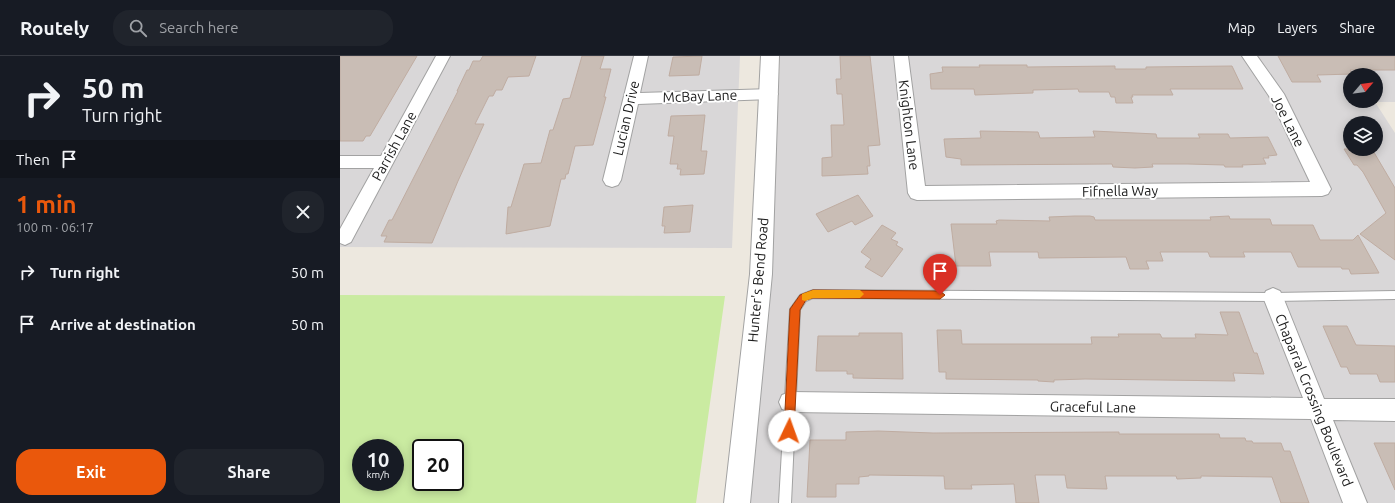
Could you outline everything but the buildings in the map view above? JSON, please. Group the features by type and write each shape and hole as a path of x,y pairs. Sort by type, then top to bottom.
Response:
{"street":[{"name":"Parrish Lane","path":"345,237 443,56"},
{"name":"Lucian Drive","path":"612,180 641,56"},
{"name":"Hunter's Bend Road","path":"737,503 761,274 770,94 770,56"},
{"name":"Knighton Lane","path":"900,56 917,193"},
{"name":"Joe Lane","path":"1249,56 1276,94 1322,189"},
{"name":"McBay Lane","path":"631,99 770,94"},
{"path":"340,162 385,162"},
{"name":"Fifnella Way","path":"917,193 1322,189"},
{"name":"Chaparral Crossing Boulevard","path":"1273,297 1355,503"},
{"name":"Graceful Lane","path":"790,402 1395,410"}],"lane":[{"path":"785,503 795,309 803,298 813,294 1273,297 1395,295"}],"shaded area":[{"path":"340,56 740,56 732,248 340,247"},
{"path":"780,56 1395,56 1395,102 1383,102 1383,68 1343,68 1343,108 1379,108 1395,133 1395,503 750,503 771,285"}],"green space":[{"path":"340,295 725,296 696,503 340,503"}],"slow traffic":[{"path":"805,297 813,294 860,294"}],"route":[{"path":"789,431 795,309 803,298 813,294 940,295"}]}
